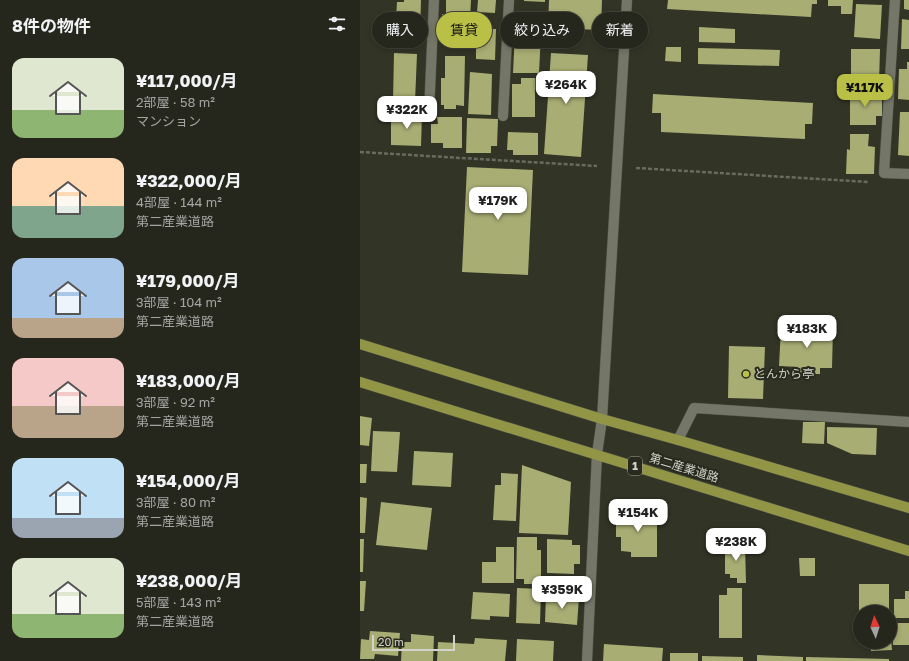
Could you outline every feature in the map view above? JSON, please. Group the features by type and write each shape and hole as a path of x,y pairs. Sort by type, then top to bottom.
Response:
{"main road":[{"name":"第二産業道路","path":"360,344 602,419 909,508"},
{"name":"第二産業道路","path":"360,382 909,551"}],"street":[{"path":"429,113 434,0"},
{"path":"503,116 509,0"},
{"path":"587,661 597,454 602,419 627,0"},
{"path":"895,0 884,173 909,174"},
{"path":"678,440 694,408 909,422"}],"building":[{"path":"404,0 421,0 421,12 396,12 397,2 404,2"},
{"path":"446,0 471,0 470,12 446,12"},
{"path":"478,0 496,0 495,13 477,12"},
{"path":"545,0 545,2 524,1"},
{"path":"549,0 602,0 602,12 592,12 592,30 584,29 584,12 549,12"},
{"path":"668,0 817,0 817,4 812,4 811,17 667,9"},
{"path":"828,0 853,0 852,14 841,14 841,6 828,6"},
{"path":"904,0 909,0 909,10 904,9"},
{"path":"856,4 882,5 880,39 854,37"},
{"path":"902,19 909,20 909,49 901,49"},
{"path":"699,27 735,29 735,43 699,42"},
{"path":"492,29 496,29 495,60 476,59 476,48 492,48"},
{"path":"666,47 681,47 681,62 665,61"},
{"path":"514,48 540,48 539,73 513,73"},
{"path":"698,48 780,50 779,66 698,64"},
{"path":"851,49 880,49 879,84 851,83"},
{"path":"394,53 417,54 415,102 393,101"},
{"path":"551,53 588,55 581,157 544,154"},
{"path":"445,56 465,56 464,106 456,105 456,109 444,109 444,105 441,105 441,78 445,78"},
{"path":"907,62 909,62 909,100 898,99 899,69 907,69"},
{"path":"470,72 492,74 491,115 468,114"},
{"path":"521,78 535,78 535,117 512,117 512,84 521,84"},
{"path":"850,91 877,91 877,100 882,100 882,116 876,116 876,125 850,125"},
{"path":"653,94 813,103 812,124 805,124 805,139 661,132 661,113 652,113"},
{"path":"900,112 909,112 909,156 898,155"},
{"path":"399,114 422,115 421,146 391,145 391,119 399,119"},
{"path":"437,117 462,117 462,148 443,148 443,143 431,143 431,124 438,124"},
{"path":"467,118 498,119 497,146 491,146 491,153 466,153"},
{"path":"508,132 538,133 538,155 513,155 513,150 507,150"},
{"path":"850,134 869,134 868,146 875,147 874,174 846,174 847,149 850,150"},
{"path":"467,167 533,170 528,275 462,272"},
{"path":"781,328 833,329 832,368 820,368 820,374 798,374 798,367 779,366"},
{"path":"729,346 765,347 763,399 728,398"},
{"path":"360,416 372,418 369,446 360,445"},
{"path":"803,422 825,422 824,444 802,443"},
{"path":"827,427 877,428 876,455 852,454 827,443"},
{"path":"373,431 400,432 397,472 371,471"},
{"path":"414,451 453,453 451,487 412,485"},
{"path":"360,464 367,464 366,483 360,483"},
{"path":"522,465 571,482 568,535 519,533"},
{"path":"501,473 518,474 516,521 493,520 495,485 501,485"},
{"path":"360,497 367,498 365,533 360,533"},
{"path":"381,502 432,508 427,550 376,545"},
{"path":"616,511 657,511 657,557 631,557 631,552 621,551 621,537 616,537"},
{"path":"517,537 537,537 537,550 541,550 541,584 524,584 524,579 516,579"},
{"path":"360,539 364,539 363,572 360,572"},
{"path":"547,539 572,540 572,545 580,545 580,564 574,564 574,574 547,573"},
{"path":"725,545 745,545 746,583 737,583 737,578 730,578 730,574 725,574"},
{"path":"496,547 514,547 514,583 482,583 482,562 496,562"},
{"path":"799,558 815,558 815,576 800,576"},
{"path":"360,581 366,581 364,611 360,611"},
{"path":"859,584 889,584 889,605 859,605"},
{"path":"517,588 541,589 540,624 516,623"},
{"path":"727,588 742,588 742,638 719,638 719,595 727,595"},
{"path":"905,591 909,591 909,618 897,618 897,605 894,605 894,599 905,599"},
{"path":"473,592 510,594 509,617 490,616 490,620 471,619"},
{"path":"546,595 579,597 577,625 545,622"},
{"path":"897,623 909,623 909,645 897,645"},
{"path":"370,631 400,633 398,656 375,654 374,659 360,659 361,639 369,640"},
{"path":"411,634 434,636 433,661 401,661 402,642 411,642"},
{"path":"475,638 507,640 505,661 437,661 438,642 474,644"},
{"path":"517,639 554,641 553,661 516,661"},
{"path":"604,644 663,648 662,661 603,661"},
{"path":"871,649 892,650 871,651"},
{"path":"670,653 698,653 698,661 670,661"},
{"path":"757,655 803,657 803,661 757,661"},
{"path":"702,656 743,657 743,661 702,661"},
{"path":"806,657 889,659 889,661 806,661"}],"place":[{"name":"とんから亭","path":"746,374"}]}
